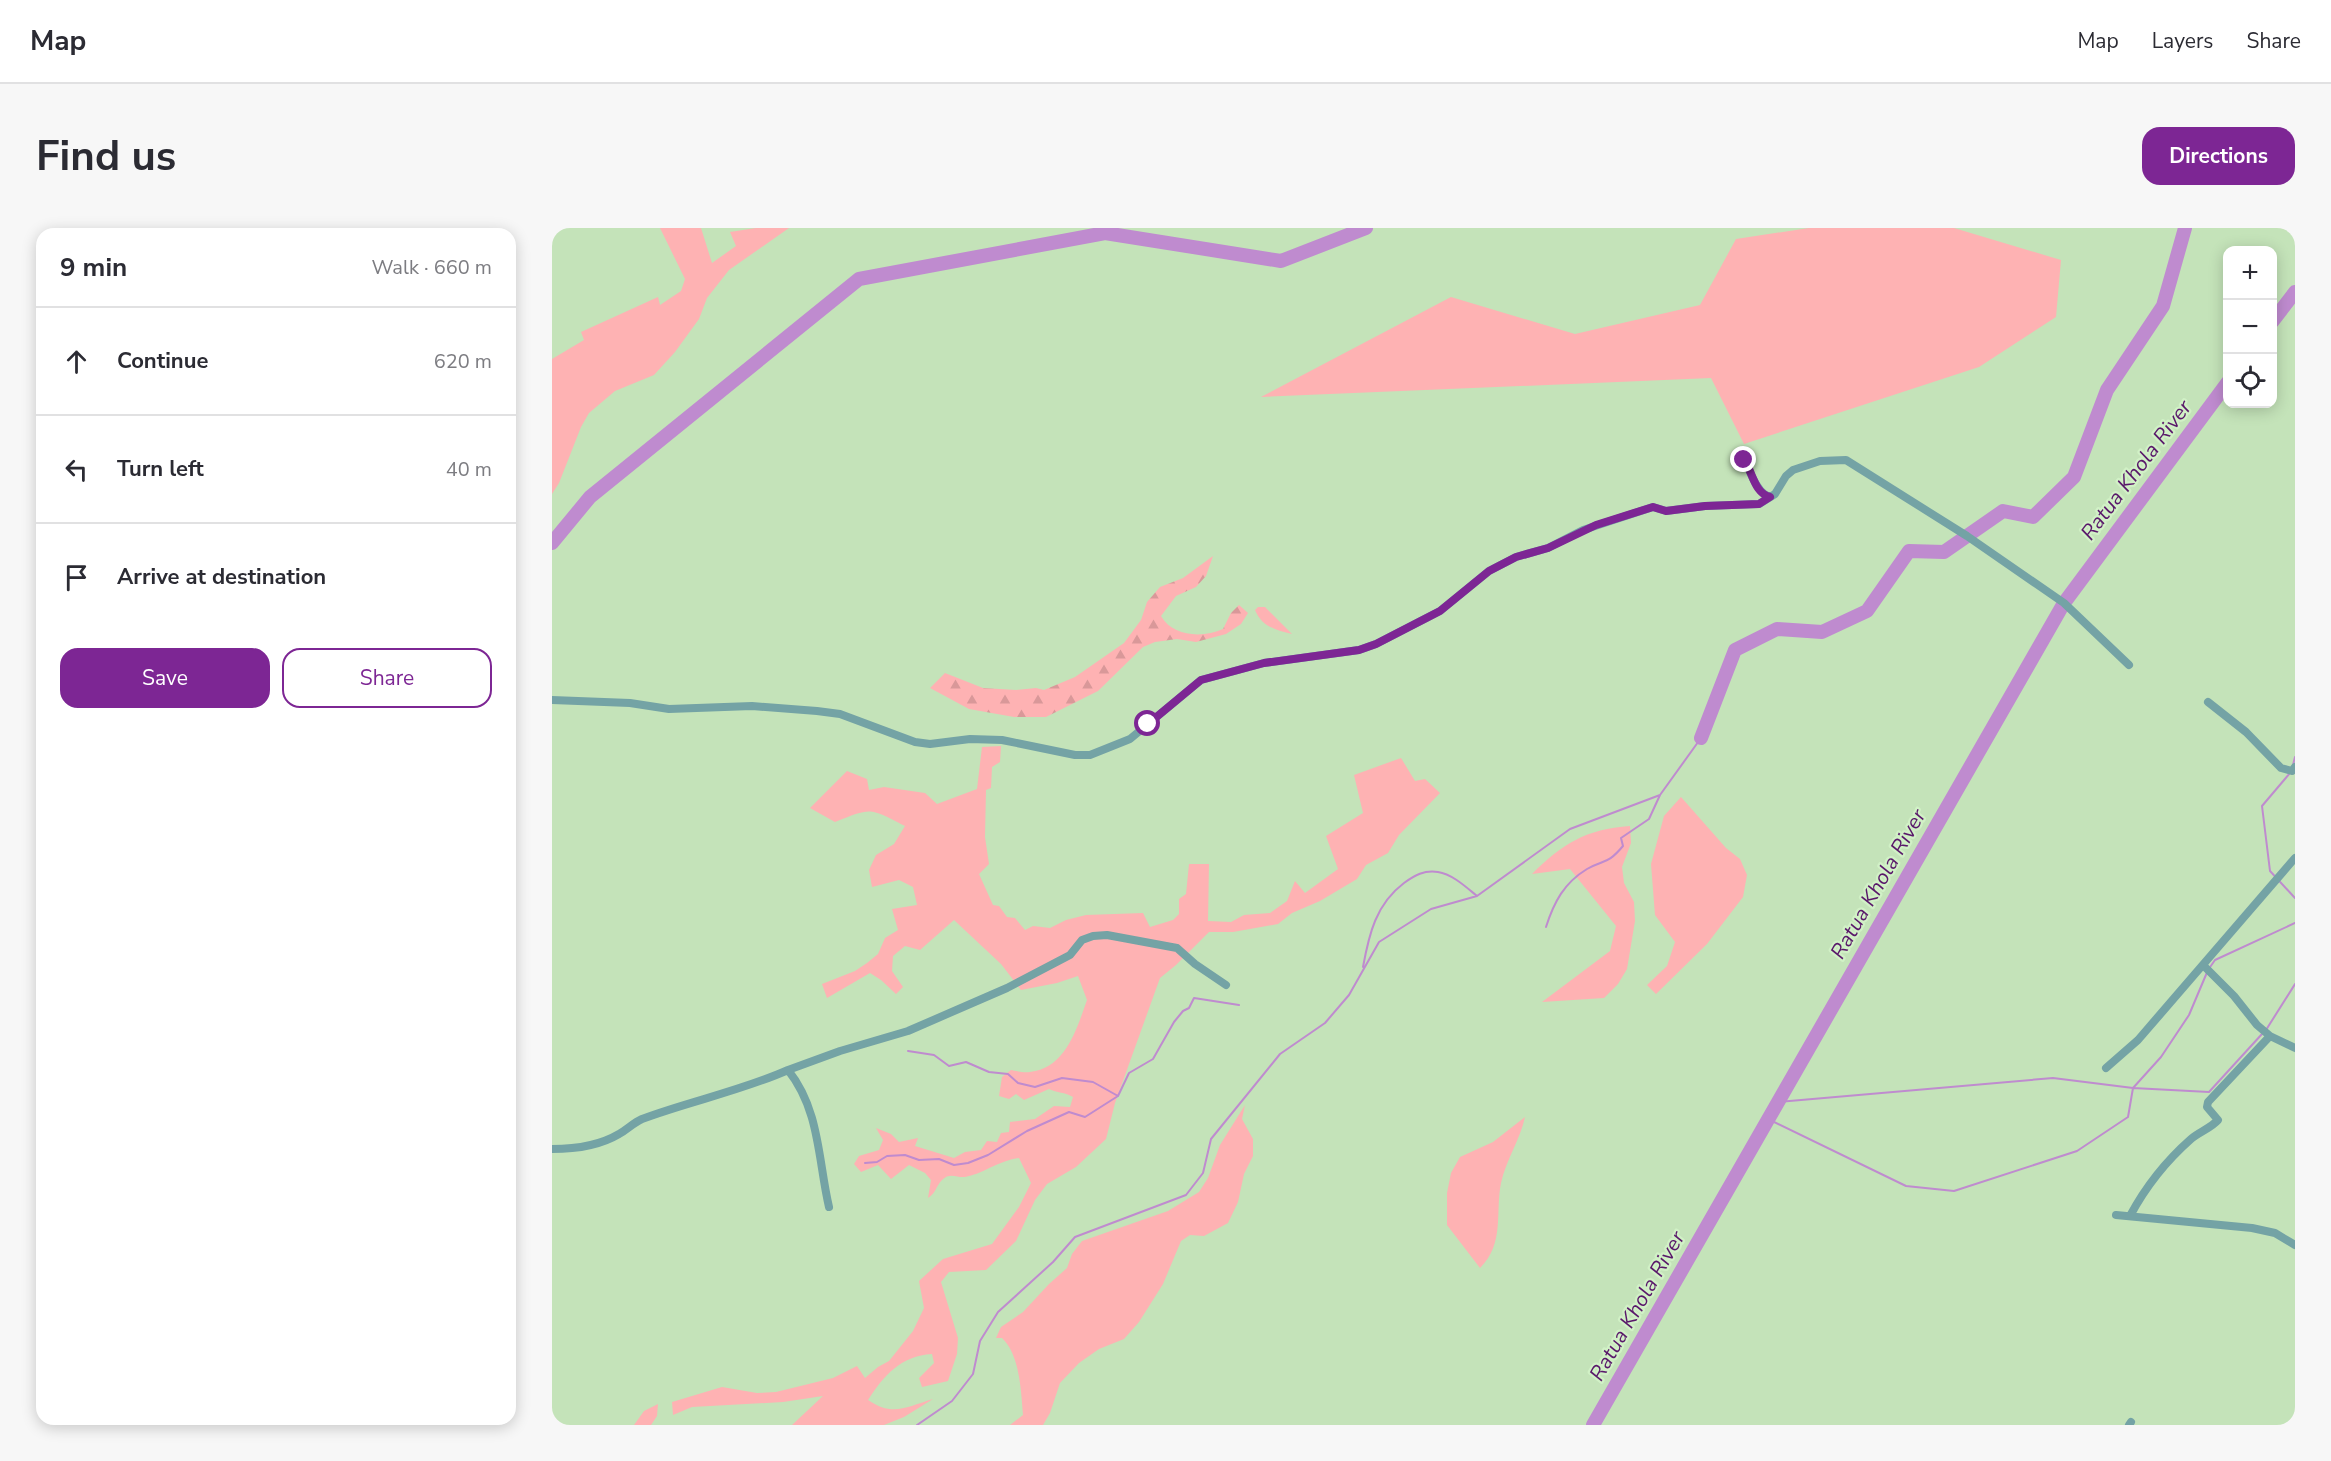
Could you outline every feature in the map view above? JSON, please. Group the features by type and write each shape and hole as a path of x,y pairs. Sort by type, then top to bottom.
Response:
{"street":[{"path":"1744,450 1744,460 1757,487 1764,496 1770,497"},
{"path":"552,700 630,703 669,709 752,706 817,711 840,714 915,742 930,744 970,739 1002,740 1075,755 1090,755 1130,740 1201,680 1264,663 1348,652 1376,644 1440,611 1489,571 1516,557 1548,548 1596,525 1653,507 1666,511 1705,506 1759,504 1770,497 1786,476 1797,468 1820,461 1846,460 1967,536 2064,603 2129,665"},
{"path":"2208,702 2246,732 2281,768 2292,771 2295,768"},
{"path":"2106,1068 2138,1040 2295,858"},
{"path":"552,1149 593,1145 628,1130 631,1124 709,1097 755,1085 840,1051 908,1031 1007,988 1070,955 1082,940 1093,936 1107,935 1177,948 1195,964 1226,985"},
{"path":"2203,965 2257,1025 2270,1036 2295,1048"},
{"path":"2130,1216 2145,1189 2176,1152 2199,1132 2218,1120 2207,1107 2208,1102 2270,1036"},
{"path":"788,1070 797,1081 812,1113 829,1207"},
{"path":"2116,1215 2252,1228 2275,1233 2295,1245"}],"green space":[{"path":"660,228 701,228 712,263 736,246 730,232 756,228 789,228 729,270 707,298 699,319 675,352 654,375 615,391 589,413 552,494 552,359 584,340 581,332 658,297 660,305 681,291 685,279"},
{"path":"1809,228 1954,228 2061,260 2056,317 1979,367 1744,444 1711,378 1261,397 1451,297 1575,334 1700,305 1736,239"},
{"path":"1213,556 1206,576 1196,587 1176,596 1161,616 1166,623 1181,632 1207,634 1223,629 1231,613 1239,605 1248,613 1241,624 1226,634 1196,642 1177,639 1155,642 1143,647 1098,691 1046,717 1014,717 969,709 930,688 945,673 983,688 1016,690 1036,688 1044,690 1075,677 1124,643 1141,620 1147,602 1160,587 1183,578"},
{"path":"1258,607 1265,607 1292,634 1266,624 1255,610"},
{"path":"1001,746 1000,762 992,767 991,788 986,790 985,837 989,864 979,874 993,905 999,906 1007,917 1015,918 1025,930 1033,926 1050,928 1066,920 1086,915 1143,913 1150,927 1173,920 1179,914 1179,899 1186,894 1189,864 1209,864 1208,921 1231,922 1244,915 1270,913 1287,901 1295,881 1305,893 1338,869 1326,836 1363,813 1354,775 1401,758 1415,781 1425,779 1440,793 1399,835 1388,853 1366,865 1357,879 1320,901 1292,913 1278,924 1233,932 1209,932 1160,978 1115,1103 1106,1139 1076,1167 1047,1184 1035,1200 1016,1241 986,1270 949,1272 941,1282 958,1338 957,1354 948,1381 922,1387 919,1378 934,1363 932,1354 921,1356 894,1368 868,1400 885,1408 900,1409 933,1399 904,1417 884,1425 792,1425 823,1396 783,1402 692,1407 673,1415 672,1402 722,1387 757,1393 776,1392 833,1378 857,1366 865,1378 889,1361 913,1331 924,1308 919,1281 943,1259 992,1244 1019,1207 1031,1183 1019,1158 971,1176 948,1176 928,1198 931,1180 925,1173 909,1165 891,1179 878,1165 861,1172 854,1164 859,1156 879,1150 883,1140 876,1128 891,1134 899,1142 918,1138 915,1146 954,1158 965,1152 981,1150 987,1141 997,1142 1001,1133 1009,1132 1010,1122 1035,1119 1054,1106 1070,1107 1073,1097 1049,1089 1024,1100 1016,1094 1009,1099 999,1096 1002,1077 1011,1070 1028,1072 1042,1069 1053,1063 1068,1045 1087,1000 1078,976 1021,990 1001,964 954,920 920,950 905,946 893,956 892,971 903,987 896,994 870,973 827,998 822,984 855,971 878,954 885,938 898,930 892,909 917,905 913,887 899,880 872,887 869,870 876,855 894,844 905,826 871,812 864,812 835,822 810,808 847,771 867,779 869,790 884,787 925,793 937,804 977,789 982,747"},
{"path":"1681,797 1726,848 1740,859 1747,875 1743,897 1707,944 1656,994 1647,985 1667,966 1675,942 1655,915 1651,864 1664,816"},
{"path":"1630,826 1631,843 1622,867 1624,883 1634,902 1635,921 1627,969 1618,984 1604,998 1542,1002 1610,951 1616,926 1570,869 1532,874 1554,854 1576,840 1600,831"},
{"path":"1245,1105 1242,1119 1253,1139 1253,1156 1244,1174 1238,1202 1228,1223 1204,1236 1190,1235 1181,1241 1163,1284 1139,1322 1124,1339 1099,1349 1079,1363 1060,1383 1050,1413 1043,1425 1010,1425 1023,1415 1013,1354 1002,1338 996,1338 1001,1327 1023,1312 1067,1268 1072,1254 1082,1241 1168,1211 1199,1192 1208,1178 1220,1145"},
{"path":"1525,1117 1501,1183 1496,1238 1488,1258 1480,1268 1447,1225 1447,1193 1451,1173 1460,1157 1493,1142"},
{"path":"658,1404 657,1416 651,1425 634,1425 644,1411"}],"waterway":[{"path":"552,543 590,497 859,279 1105,233 1281,261 1366,228"},
{"path":"1701,738 1735,650 1777,629 1822,632 1867,611 1909,551 1944,552 2003,511 2033,517 2074,477 2107,390 2163,306 2185,228"},
{"name":"Ratua Khola River","path":"2277,315 2295,292"},
{"name":"Ratua Khola River","path":"1593,1425 2064,603 2223,389"},
{"path":"917,1425 952,1401 973,1374 980,1341 998,1312 1053,1262 1075,1237 1186,1195 1203,1173 1211,1139 1280,1054 1325,1023 1349,995 1379,942 1431,909 1477,896 1570,829 1660,795 1701,738"},
{"path":"2293,765 2295,757"},
{"path":"2290,773 2262,806 2270,871 2295,898"},
{"path":"1546,927 1556,901 1572,880 1618,852 1623,846 1621,838 1649,819 1660,795"},
{"path":"1363,967 1371,931 1380,910 1394,891 1412,878 1428,872 1443,873 1459,881 1477,896"},
{"path":"1768,1119 1906,1186 1954,1191 2077,1151 2128,1117 2133,1088 2161,1057 2189,1015 2208,970 2215,960 2295,923"},
{"path":"2266,1030 2295,984"},
{"path":"865,1163 877,1162 887,1156 905,1155 919,1160 939,1159 954,1165 968,1163 988,1155 1027,1131 1069,1112 1085,1117 1118,1096 1129,1073 1153,1059 1174,1022 1183,1011 1189,1008 1194,998 1239,1005"},
{"path":"1778,1102 2053,1078 2133,1088 2209,1092 2262,1034"},
{"path":"908,1051 934,1055 949,1066 966,1062 989,1072 1008,1074 1018,1083 1035,1087 1062,1078 1093,1082 1118,1096"}],"route":[{"path":"1148,724 1201,680 1264,663 1359,650 1376,644 1440,611 1489,571 1516,557 1548,548 1596,525 1621,519 1653,507 1666,511 1705,506 1759,504 1770,497 1764,496 1757,487 1750,467 1744,460"}]}
